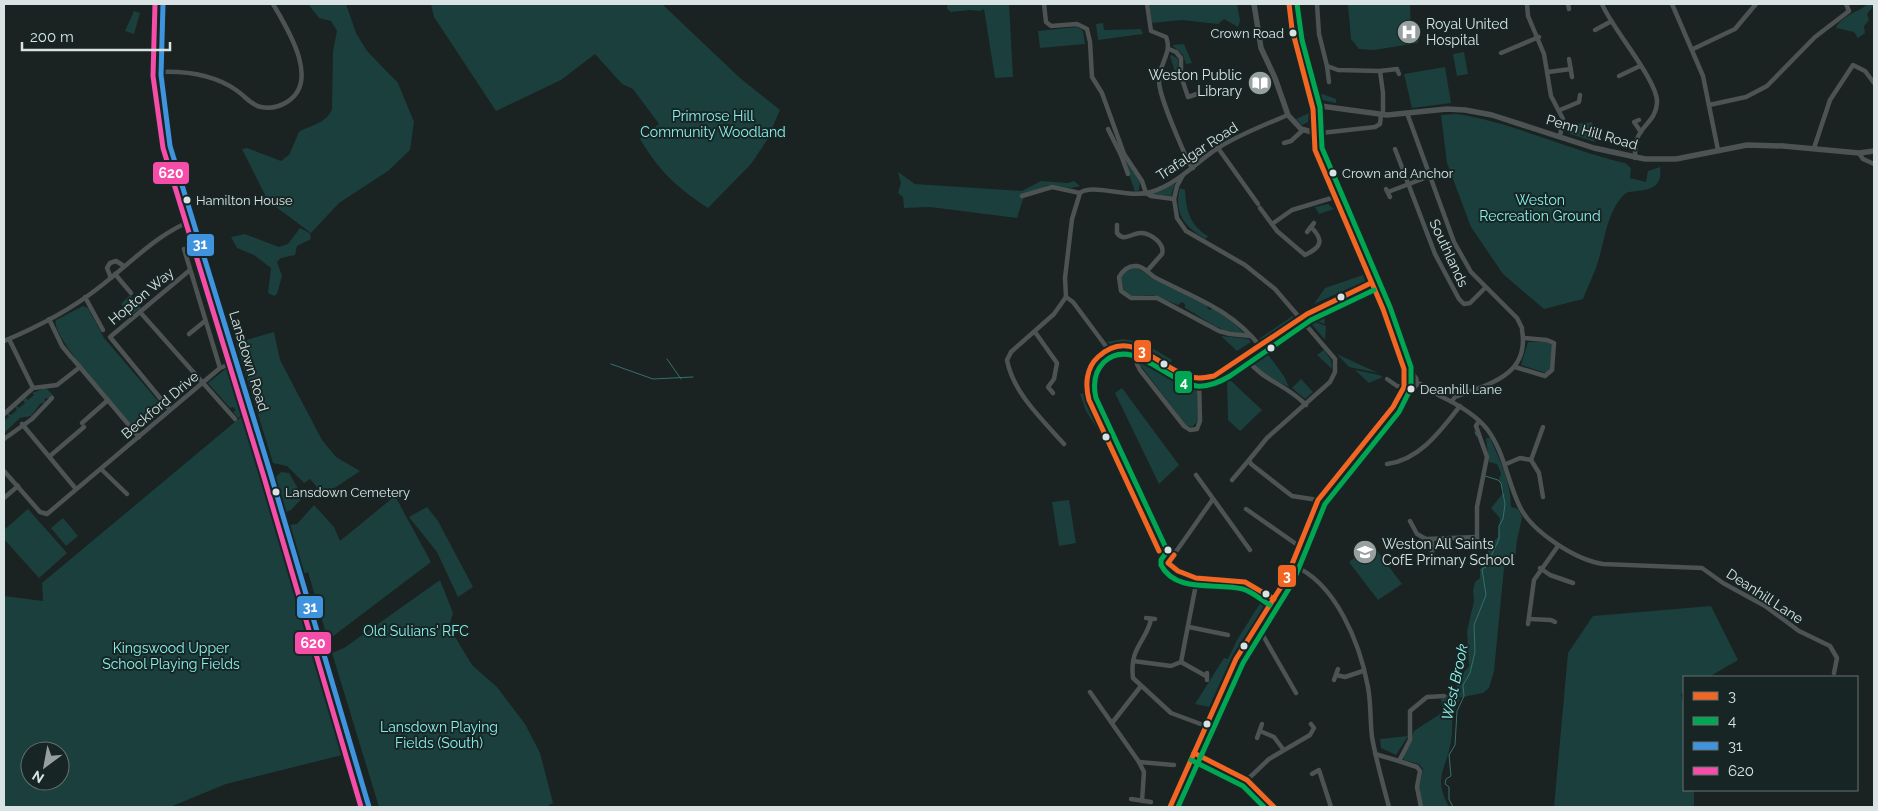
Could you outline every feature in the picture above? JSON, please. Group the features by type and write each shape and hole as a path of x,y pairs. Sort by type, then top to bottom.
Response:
{"street":[{"name":"Lansdown Road","path":"163,4 160,72 162,100 170,146 270,472 369,807"},
{"path":"160,72 198,74 236,89 260,107 273,108 289,101 300,87 302,77 301,66 290,33 273,4"},
{"path":"1044,4 1046,22 1050,26 1077,24 1087,29 1090,42 1092,77 1102,93 1128,174"},
{"path":"1147,4 1150,31 1166,37 1169,49 1159,74 1160,88 1188,162 1193,168"},
{"path":"1254,4 1261,48 1275,78 1288,115 1303,130 1312,133 1375,127 1380,124 1383,93 1380,71"},
{"path":"1289,4 1294,46 1313,105 1312,133 1316,155 1371,283 1400,358 1404,383 1408,388 1412,388"},
{"path":"1318,4 1319,34 1328,66 1329,82"},
{"path":"1527,4 1528,16 1539,37 1548,72 1551,96 1560,110 1564,122 1560,136"},
{"path":"1604,4 1610,22 1640,66 1658,99 1656,112 1636,141 1635,158"},
{"path":"1672,4 1703,76 1718,150"},
{"path":"1693,49 1735,29 1756,4"},
{"path":"1709,105 1746,97 1767,86 1815,38 1849,11 1848,5"},
{"path":"1594,30 1610,22"},
{"path":"1501,53 1539,37"},
{"path":"1169,49 1176,52 1181,58 1181,76 1188,97 1197,94"},
{"path":"1569,59 1572,77"},
{"path":"1814,148 1830,100 1853,65 1865,71 1874,83"},
{"path":"1328,66 1338,70 1380,71 1398,69 1399,74"},
{"path":"1619,76 1640,66"},
{"path":"1548,72 1571,69"},
{"path":"1560,110 1579,102 1580,95"},
{"name":"Penn Hill Road","path":"1313,105 1382,115 1447,109 1465,110 1492,115 1594,148 1635,158 1676,159 1718,150 1764,145 1859,153 1874,151"},
{"name":"Southlands","path":"1407,113 1454,242 1471,272 1517,318 1522,329 1524,338 1522,353 1515,367"},
{"name":"Trafalgar Road","path":"1146,194 1162,188 1184,175 1218,148 1254,128 1288,115"},
{"path":"1639,120 1634,122 1641,132"},
{"path":"1108,129 1142,181 1146,194"},
{"path":"1284,143 1292,141 1303,130"},
{"path":"1218,148 1272,224 1305,255 1320,243 1321,240 1313,225 1307,232"},
{"name":"Southlands","path":"1395,149 1435,254 1458,299 1464,304 1470,304 1485,288"},
{"path":"1859,153 1862,159 1874,164"},
{"path":"1184,175 1177,186 1174,198 1177,218 1186,231 1263,278 1302,317 1332,354 1336,366 1330,382 1268,438 1232,480"},
{"path":"1390,197 1387,190 1430,176"},
{"path":"1022,196 1052,187 1080,193 1090,188 1119,194 1146,194 1174,198"},
{"path":"1064,444 1019,389 1008,363 1009,353 1035,332 1057,310 1066,297 1065,278 1072,219 1080,193"},
{"path":"1272,224 1292,210 1334,197"},
{"path":"4,341 49,319 85,297 166,233 193,220"},
{"path":"1117,225 1116,233 1122,237 1145,233 1152,236 1161,245 1163,249 1162,254 1147,271"},
{"path":"184,249 220,368"},
{"path":"124,266 116,261 110,263 107,268 131,293"},
{"path":"1251,336 1230,334 1219,330 1158,298 1131,298 1121,291 1118,281 1125,269 1138,266 1157,278 1217,308 1251,336 1260,346"},
{"name":"Hopton Way","path":"170,410 110,339 110,336 190,270"},
{"path":"1274,599 1245,582 1197,579 1180,573 1168,563 1159,551 1088,400 1086,381 1097,357 1108,348 1127,345 1140,348 1181,374 1199,379 1215,376 1302,317 1371,283"},
{"path":"85,297 102,330"},
{"path":"1066,297 1073,302 1108,348"},
{"path":"140,312 235,419"},
{"path":"49,319 62,346 139,437"},
{"path":"189,334 205,321"},
{"path":"1035,332 1057,363 1054,379 1048,387 1053,393"},
{"path":"1452,401 1455,397 1502,378 1515,367 1545,376 1552,370 1554,342 1524,338"},
{"path":"9,339 33,388"},
{"path":"1140,348 1137,364 1140,370 1184,426 1190,430 1197,429 1200,421 1199,379"},
{"path":"1244,356 1259,373 1292,391 1306,405"},
{"path":"1170,807 1236,659 1274,599 1292,565 1318,500 1393,407 1417,384 1400,358"},
{"name":"Beckford Drive","path":"4,470 45,515 220,368 235,362"},
{"path":"4,412 33,388 57,385 80,367"},
{"path":"1393,407 1404,383 1410,376 1414,377"},
{"path":"1387,379 1397,386 1404,383"},
{"name":"Deanhill Lane","path":"1417,384 1452,401 1479,421 1492,437 1506,464 1520,508 1537,528 1558,546 1590,561 1603,564 1702,568 1723,583 1765,606 1799,631 1830,646 1837,658 1834,673"},
{"path":"4,439 22,424 32,419 48,399"},
{"path":"50,456 108,400"},
{"path":"1387,464 1397,462 1426,446 1460,406"},
{"path":"229,413 234,409"},
{"path":"1478,545 1478,507 1487,457 1476,426 1479,421"},
{"path":"22,424 76,489"},
{"path":"1531,460 1540,429"},
{"path":"1506,464 1520,458 1531,460 1538,469 1543,497"},
{"path":"1250,460 1251,464 1292,496 1318,500"},
{"path":"101,469 127,494"},
{"path":"1196,475 1250,550"},
{"path":"4,498 18,486"},
{"path":"1542,489 1548,488"},
{"path":"1168,563 1213,499"},
{"path":"1246,509 1299,546"},
{"path":"1410,521 1420,537 1432,540 1478,537"},
{"path":"1406,529 1413,526"},
{"path":"1432,540 1432,555"},
{"path":"1553,619 1529,621 1534,580 1540,568 1552,558 1558,546"},
{"path":"1292,565 1314,578 1334,600 1363,671 1368,688 1375,754 1389,807"},
{"path":"1540,568 1550,576 1573,583"},
{"path":"1180,662 1189,627 1197,579"},
{"path":"1151,618 1150,625 1135,649 1133,678 1171,714 1206,726"},
{"path":"1257,624 1296,693"},
{"path":"1189,627 1228,634"},
{"path":"1133,661 1171,666 1180,662"},
{"path":"1180,662 1207,676"},
{"path":"1338,669 1335,677 1345,677 1363,671"},
{"path":"1112,723 1141,686"},
{"path":"1434,688 1434,696"},
{"path":"1090,692 1144,772 1142,801"},
{"path":"1399,761 1410,740 1410,711 1427,698 1444,696"},
{"path":"1257,738 1262,724"},
{"path":"1247,780 1268,759 1310,735 1314,728 1311,724"},
{"path":"1260,731 1274,737 1283,749"},
{"path":"1194,753 1247,780 1274,807"},
{"path":"1375,754 1417,767 1420,770 1417,787 1420,807"},
{"path":"1139,762 1174,765"},
{"path":"1312,774 1319,770 1331,807"},
{"path":"1131,799 1151,802"}],"green space":[{"path":"308,4 346,4 356,33 367,51 398,83 414,122 410,150 388,171 339,203 311,233 268,201 242,149 247,148 281,161 289,155 299,132 322,121 332,109 333,51 337,31 331,21 319,18"},
{"name":"Primrose Hill Community Woodland","path":"431,4 662,4 740,78 780,110 767,140 751,164 708,208 678,186 654,160 640,139 659,124 633,89 622,84 595,54 561,80 496,111 434,17"},
{"path":"947,4 1009,4 1013,77 995,78 984,9 980,11 951,12 947,9"},
{"path":"1149,4 1237,4 1240,21 1238,27 1224,19 1218,24 1182,20 1152,23"},
{"path":"1346,4 1410,4 1411,31 1419,40 1418,43 1374,50 1359,49 1351,39 1348,5"},
{"path":"1868,4 1874,5 1867,14 1869,20 1864,26 1865,33 1858,38 1854,32 1836,28 1846,17"},
{"path":"134,11 140,13 134,34 125,31"},
{"path":"1103,23 1104,30 1141,29 1143,34 1098,40 1096,24"},
{"path":"1077,27 1083,31 1085,44 1040,48 1038,31"},
{"path":"1184,44 1192,63 1186,64 1183,55 1172,45"},
{"path":"1464,52 1468,74 1457,76 1453,54"},
{"path":"1172,55 1178,59 1177,78 1170,56"},
{"path":"1445,67 1451,103 1412,108 1404,74"},
{"path":"1314,91 1336,99 1336,103 1318,99"},
{"path":"1309,113 1308,122 1302,125 1296,119"},
{"name":"Weston Recreation Ground","path":"1457,114 1521,130 1604,158 1625,163 1631,168 1630,178 1646,182 1648,171 1660,167 1660,176 1655,186 1650,189 1626,193 1613,210 1597,265 1583,299 1544,309 1503,274 1471,227 1447,163 1441,115"},
{"path":"1592,122 1595,142 1570,134 1566,130 1568,125"},
{"path":"1123,156 1140,182 1139,190 1135,192"},
{"path":"898,172 915,184 1022,191 1041,181 1068,183 1074,181 1080,186 1071,188 1048,185 1028,194 1023,199 1017,218 930,207 904,208 903,197 898,193 901,183"},
{"path":"1175,183 1171,196 1152,194"},
{"path":"1180,188 1185,190 1186,204 1193,222 1208,236 1206,239 1192,230 1182,218 1178,205"},
{"path":"1328,204 1334,209 1319,214 1315,207"},
{"path":"300,228 310,233 311,239 297,246 295,255 281,258 277,262 282,276 277,294 274,296 268,293 271,268 254,255 237,248 231,237 245,234 279,247 288,244"},
{"path":"1136,267 1155,280 1208,305 1207,308 1210,310 1213,308 1224,314 1245,334 1221,329 1185,308 1185,304 1182,302 1178,305 1153,295 1130,296 1123,291 1120,278 1126,270"},
{"path":"1363,275 1365,281 1314,304 1325,288"},
{"path":"1364,289 1371,294 1341,309 1326,309 1324,307"},
{"path":"130,295 141,308 131,315 121,304"},
{"path":"83,306 88,308 104,338 164,408 137,432 75,358 57,328 56,320"},
{"path":"1323,308 1325,324 1310,319 1310,317"},
{"path":"1294,315 1289,324 1279,332 1259,339"},
{"path":"1309,321 1326,326 1325,340"},
{"name":"Lansdown Cemetery","path":"274,332 280,360 322,440 336,457 360,471 324,495 310,479 304,483 287,466 273,463 236,343"},
{"path":"1221,336 1249,339 1251,342 1237,351"},
{"path":"1122,339 1142,342 1172,360 1169,364 1149,351 1135,345 1111,345 1107,342"},
{"path":"1528,342 1548,342 1552,345 1550,369 1546,373 1521,365"},
{"path":"1127,348 1134,353 1111,355 1109,352"},
{"path":"1324,350 1331,360 1332,369 1317,355"},
{"path":"1266,352 1284,376 1289,387 1265,375 1251,362"},
{"path":"1145,354 1165,368 1165,372 1140,356"},
{"path":"1337,354 1378,373 1349,367"},
{"path":"1138,358 1180,384 1197,388 1198,421 1192,427 1186,425 1141,366"},
{"path":"1239,362 1245,364 1227,377 1224,373"},
{"path":"228,367 243,414 238,418 233,412 236,410 233,407 230,408 208,383"},
{"path":"1169,369 1192,379 1196,385 1181,381 1167,373"},
{"path":"1355,370 1379,375 1383,377 1369,383"},
{"path":"1223,374 1225,378 1203,385 1206,380"},
{"path":"1229,379 1262,410 1240,431 1228,420 1227,380"},
{"path":"1301,379 1313,392 1305,399 1292,388"},
{"path":"46,388 53,395 49,399 46,398 44,400 46,402 40,404 31,416 20,418 4,433 4,421 9,417 7,414 11,415 17,410 15,407 19,408 25,403 23,400 26,398 28,400 34,395 32,393"},
{"path":"1122,388 1179,465 1159,484 1115,393"},
{"path":"1084,393 1104,439 1086,411 1080,394"},
{"name":"Kingswood Upper School Playing Fields","path":"242,416 266,492 272,492 277,488 275,478 281,472 289,473 303,497 291,510 277,516 277,525 281,531 288,525 297,524 314,505 334,527 340,541 395,496 431,562 328,640 308,572 296,578 298,587 295,588 346,754 226,784 170,807 4,807 4,596 43,601 42,583"},
{"path":"1486,438 1490,438 1504,472 1511,498 1511,507 1518,509 1522,517 1516,553 1504,568 1494,671 1489,688 1483,693 1458,698 1460,700 1454,709 1451,741 1441,780 1444,796 1449,807 1423,807 1419,788 1423,769 1419,764 1404,760 1403,757 1414,731 1443,712 1441,699 1446,698 1446,695 1454,695 1459,678 1469,666 1467,631 1474,601 1473,591 1475,582 1480,578 1480,569 1486,565 1489,556 1487,547 1498,537 1500,518 1491,508 1504,492 1499,480 1501,473 1497,464 1489,462"},
{"path":"1128,489 1156,551 1169,571 1156,553 1126,490"},
{"path":"1069,500 1076,543 1059,546 1052,502"},
{"path":"427,507 438,521 473,587 458,597 437,552 409,517"},
{"path":"28,509 67,553 39,578 4,539 4,530"},
{"path":"63,518 78,536 66,546 51,528"},
{"path":"1372,544 1402,584 1378,600 1349,562"},
{"name":"Lansdown Playing Fields (South)","path":"440,580 453,613 449,627 472,665 497,687 525,724 540,753 553,803 546,807 379,807 332,653 344,648"},
{"path":"1264,597 1266,598 1265,606 1234,653 1209,707 1195,704 1224,658 1228,659 1237,640"},
{"path":"1711,606 1738,660 1711,676 1683,676 1683,693 1681,694 1683,704 1683,791 1694,791 1694,807 1554,807 1568,653 1593,616"},
{"path":"1408,736 1396,755 1381,748 1380,739"}],"waterway":[{"path":"667,359 681,379"},
{"path":"611,364 653,379 693,377"},
{"path":"1475,432 1477,436"},
{"name":"West Brook","path":"1453,807 1449,799 1449,787 1445,784 1446,779 1451,776 1449,755 1455,745 1457,711 1464,696 1463,685 1470,673 1475,652 1474,625 1486,595 1482,569 1486,567 1499,539 1499,526 1503,519 1505,504 1501,483 1498,480 1485,476"}],"transit line":[{"name":"620","path":"155,4 153,76 163,148 263,474 361,807"},
{"name":"31","path":"163,4 161,75 170,146 270,472 369,807"},
{"name":"3","path":"1170,807 1236,659 1286,579 1318,500 1393,407 1404,387 1404,369 1383,309 1315,150 1313,109 1292,29 1289,4"},
{"name":"4","path":"1178,807 1243,663 1293,582 1325,504 1399,412 1411,388 1411,367 1390,307 1322,148 1320,107 1302,40 1297,4"},
{"name":"3","path":"1159,551 1089,400 1087,377 1094,361 1111,348 1124,346 1136,348 1186,375 1199,378 1214,376 1307,314 1371,283"},
{"name":"4","path":"1166,548 1096,398 1095,379 1098,370 1104,362 1115,355 1126,354 1138,357 1186,383 1197,386 1210,385 1230,376 1311,320 1374,290"},
{"name":"4","path":"1168,550 1161,560 1161,565 1176,580 1198,585 1243,589 1270,605"},
{"name":"3","path":"1174,555 1168,563 1178,571 1196,578 1245,582 1274,599"},
{"name":"3","path":"1194,753 1247,780 1274,807"},
{"name":"4","path":"1191,760 1243,786 1264,807"}],"place":[{"name":"Royal United Hospital","path":"1409,32"},
{"name":"Crown Road","path":"1293,33"},
{"name":"Weston Public Library","path":"1260,83"},
{"name":"Crown and Anchor","path":"1333,173"},
{"name":"Hamilton House","path":"187,200"},
{"name":"Deanhill Lane","path":"1411,389"},
{"name":"Lansdown Cemetery","path":"276,492"},
{"name":"Weston All Saints CofE Primary School","path":"1365,552"}],"park label":[{"name":"Old Sulians' RFC","path":"416,631"}]}
